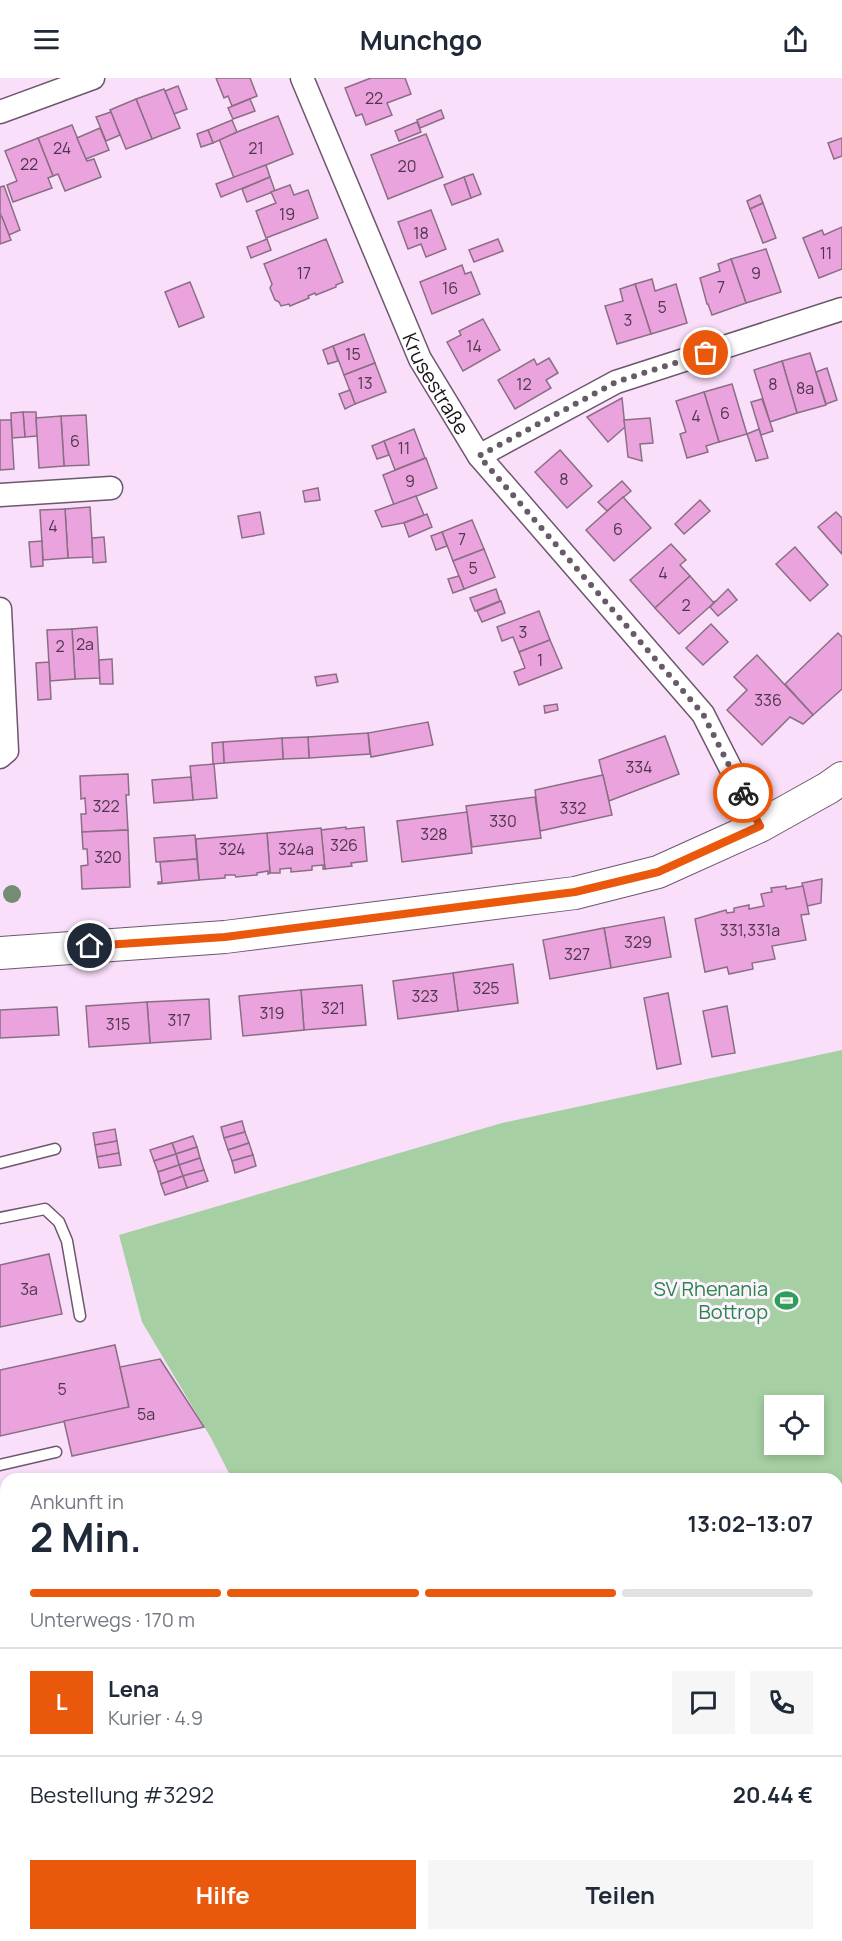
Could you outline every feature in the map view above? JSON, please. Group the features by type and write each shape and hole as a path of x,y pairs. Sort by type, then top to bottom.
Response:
{"main road":[{"path":"0,953 225,937 575,892 658,872 760,826 842,778"}],"street":[{"path":"0,112 93,78"},
{"name":"Krusestraße","path":"302,78 420,359 479,456 703,714 760,826"},
{"path":"479,456 616,382 842,309"},
{"path":"0,495 111,488"},
{"path":"0,609 7,751 0,757"}],"lane":[{"path":"0,1163 54,1149"},
{"path":"0,1218 45,1209 59,1222 67,1241 80,1316"},
{"path":"0,1465 56,1452"}],"green space":[{"path":"842,1050 842,1473 229,1473 211,1438 142,1322 119,1235 502,1123"}],"building":[{"path":"216,78 250,78 257,96 232,106 228,96 224,98"},
{"path":"371,78 405,78 411,94 387,103 392,115 366,125 362,114 356,116 345,88"},
{"path":"178,86 187,109 174,114 165,91"},
{"path":"164,89 180,128 152,139 136,99"},
{"path":"136,99 152,139 126,149 110,110"},
{"path":"250,99 255,111 233,119 228,108"},
{"path":"441,110 444,118 420,128 417,120"},
{"path":"111,112 120,135 106,141 96,117"},
{"path":"278,116 293,154 234,178 219,139"},
{"path":"232,120 237,132 213,143 208,130"},
{"path":"417,122 421,132 399,141 395,131"},
{"path":"72,125 87,161 94,159 101,177 65,191 58,174 53,176 38,138"},
{"path":"100,128 109,150 86,159 77,138"},
{"path":"208,130 213,143 201,147 197,134"},
{"path":"426,134 443,177 388,199 371,155"},
{"path":"38,138 53,176 48,178 52,188 13,202 7,185 17,181 5,151"},
{"path":"842,138 842,156 834,159 828,143"},
{"path":"266,165 270,177 221,197 216,184"},
{"path":"473,174 481,194 471,198 464,177"},
{"path":"270,177 275,191 247,202 242,189"},
{"path":"464,177 471,198 452,205 444,185"},
{"path":"290,185 294,195 308,190 318,218 266,238 256,211 276,203 271,192"},
{"path":"4,186 20,230 9,235 0,213 0,187"},
{"path":"760,195 763,203 750,209 747,201"},
{"path":"763,203 776,238 763,243 750,209"},
{"path":"431,210 446,249 426,257 421,244 408,249 398,222"},
{"path":"0,217 2,217 11,240 0,244"},
{"path":"842,227 842,269 819,278 803,238 822,230 824,235"},
{"path":"267,239 271,250 251,258 247,247"},
{"path":"326,239 343,282 290,306 289,304 281,306 275,300 270,288 272,284 264,264"},
{"path":"498,239 503,251 474,262 469,250"},
{"path":"766,249 781,292 746,303 731,259"},
{"path":"731,259 746,303 712,315 700,278 720,271 718,264"},
{"path":"462,265 465,274 471,272 480,294 432,314 420,282"},
{"path":"652,279 655,291 676,284 687,323 651,334 635,284"},
{"path":"190,282 204,317 179,327 165,292"},
{"path":"635,284 651,334 617,344 605,306 623,301 620,289"},
{"path":"483,319 500,350 463,371 447,342 461,335 459,331"},
{"path":"364,334 375,363 344,375 333,346"},
{"path":"333,346 338,361 328,364 323,350"},
{"path":"810,353 826,405 797,413 782,361"},
{"path":"549,358 558,373 546,380 551,388 515,409 498,380 534,359 537,365"},
{"path":"782,361 797,413 770,422 754,370"},
{"path":"375,363 386,392 355,404 344,375"},
{"path":"827,368 837,400 826,404 816,372"},
{"path":"732,384 747,434 719,442 704,392"},
{"path":"350,390 355,404 345,409 339,394"},
{"path":"704,392 719,442 706,446 708,452 687,458 680,434 686,432 676,401"},
{"path":"622,398 625,427 608,442 587,417"},
{"path":"762,399 773,431 761,435 751,402"},
{"path":"23,412 36,412 37,436 25,437"},
{"path":"23,412 25,437 12,438 11,413"},
{"path":"86,415 89,465 64,466 61,416"},
{"path":"61,416 64,466 39,468 36,418"},
{"path":"650,418 653,443 640,444 642,461 628,457 624,420"},
{"path":"0,420 11,420 14,469 0,470"},
{"path":"414,429 425,458 395,470 384,441"},
{"path":"759,429 768,458 756,461 747,434"},
{"path":"384,441 389,455 377,459 372,446"},
{"path":"560,450 592,486 567,508 535,472"},
{"path":"426,458 437,488 394,505 383,475"},
{"path":"622,481 631,491 607,511 598,502"},
{"path":"318,488 320,500 305,502 303,491"},
{"path":"416,496 424,515 403,523 382,527 375,511"},
{"path":"623,497 651,528 614,561 586,530"},
{"path":"700,500 710,511 684,534 675,524"},
{"path":"90,507 93,557 68,558 65,509"},
{"path":"65,509 68,558 43,560 40,510"},
{"path":"260,512 264,534 242,538 238,516"},
{"path":"836,512 842,518 842,554 818,527"},
{"path":"427,514 432,527 409,537 404,523"},
{"path":"472,520 484,549 453,561 442,532"},
{"path":"442,532 447,546 436,550 431,536"},
{"path":"104,537 106,562 93,563 92,538"},
{"path":"42,541 43,566 31,567 29,542"},
{"path":"671,544 686,560 680,565 690,576 655,608 630,580"},
{"path":"795,547 828,585 810,601 776,564"},
{"path":"484,549 495,577 464,589 453,561"},
{"path":"459,576 464,589 453,593 448,579"},
{"path":"690,576 713,602 716,601 679,634 655,608"},
{"path":"496,589 500,601 475,611 470,598"},
{"path":"728,589 737,600 718,616 710,607"},
{"path":"501,601 505,613 482,622 477,611"},
{"path":"539,611 550,640 519,652 513,637 502,641 497,627"},
{"path":"711,624 728,642 703,665 686,648"},
{"path":"97,627 100,678 75,679 72,629"},
{"path":"72,629 75,679 50,681 47,630"},
{"path":"838,633 842,637 842,689 813,715 785,684"},
{"path":"550,640 562,668 519,685 514,672 525,668 519,652"},
{"path":"757,655 813,715 803,724 790,717 762,745 727,710 747,690 734,677"},
{"path":"112,659 113,684 100,684 99,660"},
{"path":"49,662 51,699 38,700 36,663"},
{"path":"336,674 338,682 317,686 315,677"},
{"path":"557,704 558,710 545,713 544,706"},
{"path":"428,722 433,745 371,757 368,733"},
{"path":"368,733 370,754 309,758 308,737"},
{"path":"665,736 679,774 609,801 599,760"},
{"path":"308,737 309,758 283,759 282,738"},
{"path":"282,738 283,759 224,763 223,742"},
{"path":"223,742 224,763 213,764 212,743"},
{"path":"214,764 217,798 193,800 190,766"},
{"path":"128,774 129,795 126,795 128,830 82,832 81,814 86,814 85,798 81,799 80,776"},
{"path":"603,775 612,815 540,831 535,790"},
{"path":"191,777 193,800 154,803 152,780"},
{"path":"535,797 541,838 472,847 466,806"},
{"path":"467,812 472,853 402,862 397,821"},
{"path":"346,827 346,829 364,827 367,861 351,863 352,866 325,869 321,830"},
{"path":"321,828 325,869 323,865 312,866 312,870 291,872 291,868 280,869 280,873 270,873 267,833"},
{"path":"128,830 130,887 82,889 81,866 88,865 87,849 83,849 82,832"},
{"path":"267,833 270,873 268,874 268,871 257,873 257,875 236,877 225,875 225,878 199,880 196,839"},
{"path":"195,835 197,859 156,862 154,838"},
{"path":"197,859 199,880 158,884 162,882 160,862"},
{"path":"822,879 821,903 807,906 802,883"},
{"path":"786,886 786,889 803,886 809,914 801,915 806,940 772,946 775,959 752,963 753,969 729,974 727,967 705,972 695,919 726,910 727,913 734,912 734,908 749,905 749,909 764,906 761,894 772,892 771,888"},
{"path":"664,917 671,957 611,968 604,928"},
{"path":"604,928 611,968 550,979 543,940"},
{"path":"513,964 518,1003 458,1011 453,973"},
{"path":"453,973 458,1011 398,1019 393,981"},
{"path":"362,985 366,1025 304,1030 301,990"},
{"path":"301,990 304,1030 243,1036 239,996"},
{"path":"668,993 681,1064 657,1069 644,998"},
{"path":"209,999 211,1039 150,1043 147,1002"},
{"path":"147,1002 150,1043 89,1047 86,1006"},
{"path":"727,1006 735,1053 712,1057 703,1011"},
{"path":"57,1007 59,1035 0,1038 0,1010"},
{"path":"242,1121 245,1132 224,1138 221,1127"},
{"path":"115,1129 117,1141 95,1145 93,1133"},
{"path":"245,1132 249,1143 228,1150 224,1138"},
{"path":"193,1136 197,1147 176,1154 172,1143"},
{"path":"117,1141 119,1153 97,1157 95,1145"},
{"path":"172,1143 176,1154 154,1161 150,1150"},
{"path":"249,1143 253,1155 232,1161 228,1150"},
{"path":"197,1147 200,1158 179,1165 176,1154"},
{"path":"119,1153 121,1165 99,1168 97,1157"},
{"path":"176,1154 179,1165 158,1172 154,1161"},
{"path":"253,1155 256,1166 235,1173 232,1161"},
{"path":"200,1158 204,1170 183,1176 179,1165"},
{"path":"179,1165 183,1176 161,1184 158,1172"},
{"path":"204,1170 208,1181 187,1188 183,1176"},
{"path":"183,1176 187,1188 165,1195 161,1184"},
{"path":"49,1254 62,1314 0,1327 0,1265"},
{"path":"115,1345 129,1407 0,1436 0,1370"},
{"path":"160,1359 204,1427 72,1456 64,1421 129,1407 120,1367"}],"way so far":[{"path":"706,353 616,382 479,456 703,714 743,793"}],"place":[{"name":"SV Rhenania Bottrop","path":"786,1300"}],"route":[{"path":"90,946 225,937 575,892 658,872 760,826 743,793"}]}
